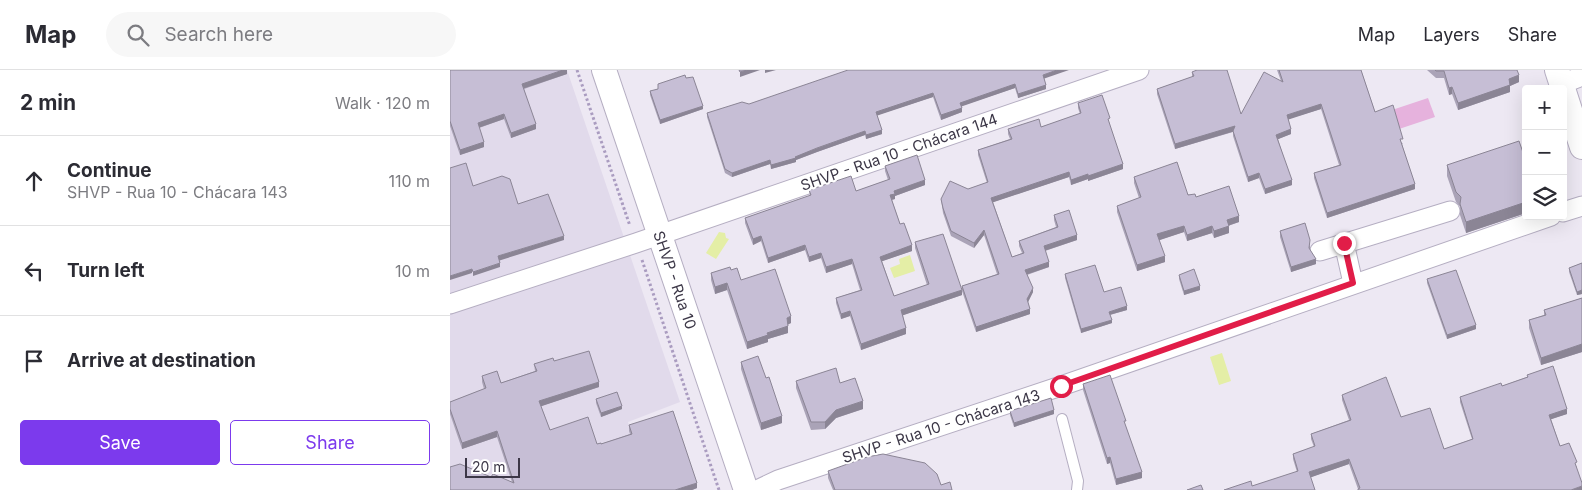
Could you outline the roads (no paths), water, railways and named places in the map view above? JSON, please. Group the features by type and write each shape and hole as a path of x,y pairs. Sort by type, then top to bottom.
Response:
{"street":[{"name":"SHVP - Rua 10","path":"604,70 746,490"},
{"name":"SHVP - Rua 10 - Chácara 144","path":"450,304 636,243 1139,70"},
{"path":"1567,77 1582,147"},
{"path":"1567,211 1582,206"},
{"path":"1320,251 1450,211"},
{"name":"SHVP - Rua 10 - Chácara 143","path":"757,490 778,480 1051,389 1539,220"},
{"path":"1344,243 1353,283"}],"lane":[{"path":"1062,419 1078,481 1076,490"}]}
